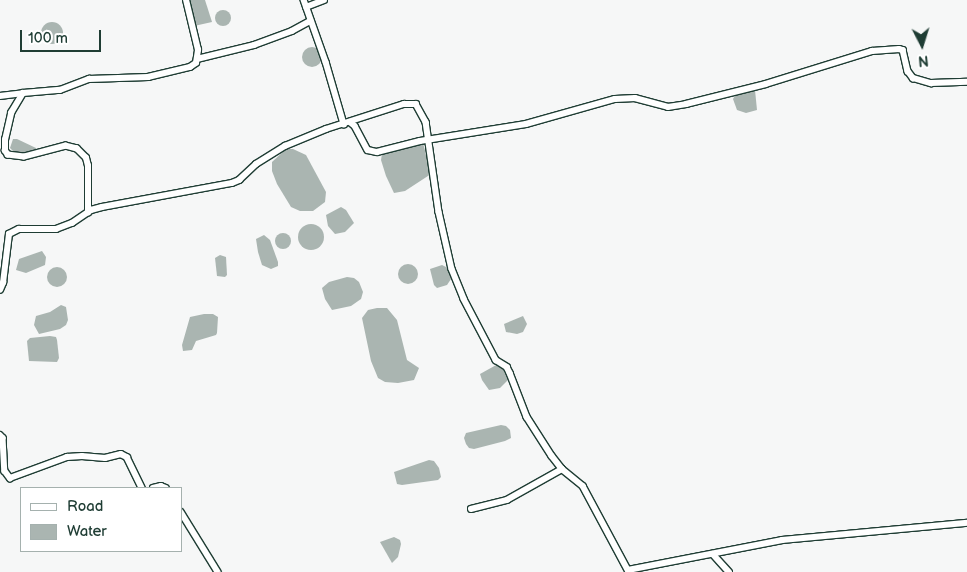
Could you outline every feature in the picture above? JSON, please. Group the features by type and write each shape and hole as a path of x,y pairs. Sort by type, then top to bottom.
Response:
{"street":[{"path":"186,0 198,50 198,59"},
{"path":"304,0 347,123"},
{"path":"306,7 324,0"},
{"path":"0,96 60,90 89,79 148,77 190,67 198,59 254,45 292,31 310,21"},
{"path":"347,123 355,126 368,150 374,152 428,140 522,125 615,99 635,98 668,107 686,104 766,84 872,51 903,50 910,75 918,81 931,83 967,82"},
{"path":"23,93 11,113 4,140 5,151 11,156 24,157 66,146 77,149 86,158 88,166 88,212"},
{"path":"0,290 3,283 9,234 19,228 56,229 72,223 88,212 116,204 223,186 239,180 256,164 285,146 404,104 416,104 426,122 439,212 452,269 464,299 496,360 506,367 510,373 527,417 562,469 582,486 628,570 633,572 713,554 811,536 967,524"},
{"path":"0,435 4,442 5,470 10,478 67,458 82,456 105,458 121,454 127,456 142,487"},
{"path":"471,509 507,500 562,469"},
{"path":"182,514 218,572"},
{"path":"713,554 729,572"}],"water":[{"path":"189,0 205,0 212,22 194,26"},
{"path":"223,10 231,18 223,26 215,18"},
{"path":"52,22 60,25 63,33 60,41 52,44 44,41 41,33 44,25"},
{"path":"312,47 319,50 322,57 319,64 312,67 305,64 302,57 305,50"},
{"path":"752,89 755,90 757,110 746,113 737,110 733,99 736,94"},
{"path":"13,139 36,148 36,151 28,155 15,153 10,148"},
{"path":"423,143 431,174 405,191 394,193 381,160 382,154"},
{"path":"286,149 293,149 306,155 326,192 325,202 313,211 300,211 291,207 277,184 272,171 272,162"},
{"path":"341,207 346,210 354,223 345,232 335,234 328,226 326,215"},
{"path":"311,224 320,228 324,237 320,246 311,250 302,246 298,237 302,228"},
{"path":"283,233 291,241 283,249 275,241"},
{"path":"264,235 270,240 278,262 278,266 271,269 262,265 258,252 256,239"},
{"path":"42,251 46,257 45,265 26,273 16,270 19,259"},
{"path":"220,255 226,257 227,275 225,277 217,276 215,258"},
{"path":"404,264 412,264 418,270 418,278 412,284 404,284 398,278 398,270"},
{"path":"442,265 448,268 451,279 447,285 437,288 434,285 430,269"},
{"path":"57,267 64,270 67,277 64,284 57,287 50,284 47,277 50,270"},
{"path":"347,277 354,278 359,282 363,292 361,299 351,306 332,310 325,299 322,288 329,282"},
{"path":"61,305 66,307 68,320 66,325 60,329 39,334 34,325 36,316 50,312"},
{"path":"387,308 397,320 407,360 419,368 414,380 398,383 385,382 378,378 371,361 362,318 368,310"},
{"path":"213,314 218,317 216,335 196,341 192,350 183,351 182,345 190,317"},
{"path":"523,316 527,324 523,332 517,334 506,332 504,324"},
{"path":"56,337 57,340 59,358 57,362 29,361 27,341 30,338"},
{"path":"498,364 503,369 508,380 500,388 489,390 480,374"},
{"path":"501,425 506,426 510,430 511,438 474,449 469,448 466,444 464,438 466,433"},
{"path":"429,460 434,461 439,468 441,477 438,480 397,484 394,472"},
{"path":"394,537 400,540 401,544 398,557 392,563 380,542"}]}
